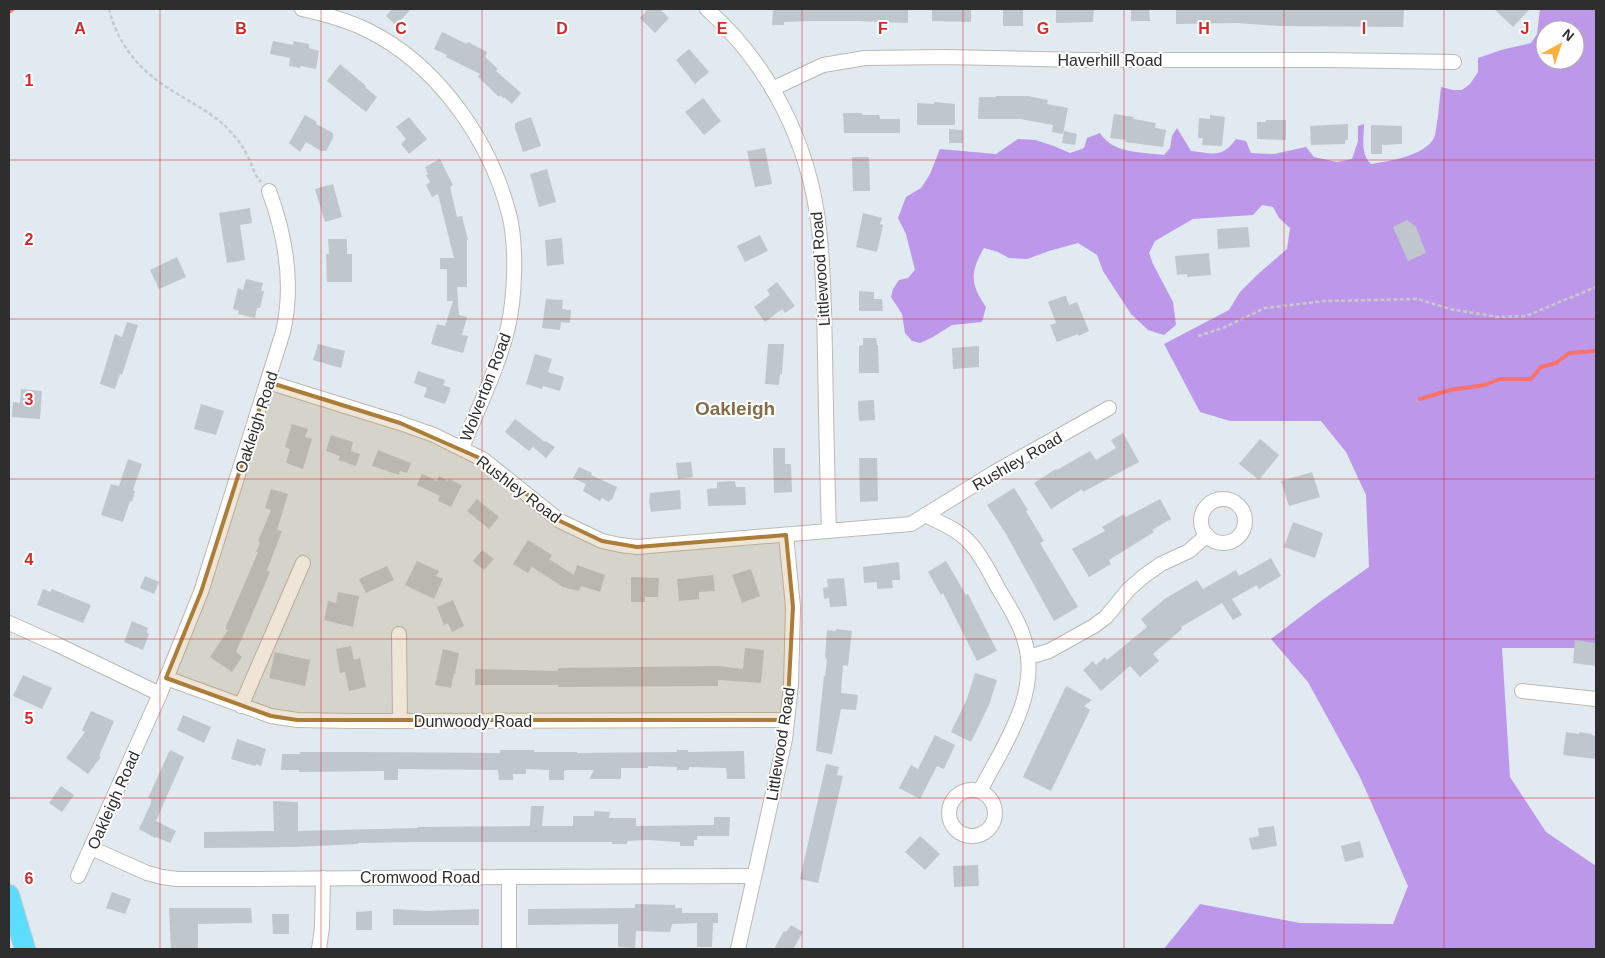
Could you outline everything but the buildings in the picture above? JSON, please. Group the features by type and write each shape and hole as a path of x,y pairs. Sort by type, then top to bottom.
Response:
{"highway":[{"path":"9,895 25,949"}],"street":[{"name":"Wolverton Road","path":"302,9 343,20 368,30 419,64 442,88 461,112 482,146 502,190 510,216 513,243 513,290 508,326 497,364 462,448"},
{"name":"Littlewood Road","path":"707,9 727,27 748,52 772,89 788,119 805,163 814,197 822,262 829,531"},
{"name":"Haverhill Road","path":"772,89 823,65 865,58 944,57 1080,60 1454,62"},
{"name":"Oakleigh Road","path":"78,876 160,694 201,592 285,324 288,284 286,250 270,191"},
{"name":"Rushley Road","path":"268,382 434,435 484,460 560,521 602,541 637,547 910,524 995,472 1109,408"},
{"path":"925,515 955,530 970,542 1017,621 1029,657 1029,677 1018,714 980,791"},
{"name":"Littlewood Road","path":"738,949 785,739 791,685 793,607 786,535"},
{"path":"1029,657 1049,651 1094,626 1106,617 1129,589 1144,576 1161,564 1188,551 1207,535"},
{"path":"241,706 303,563"},
{"path":"9,623 160,694"},
{"path":"399,634 400,720"},
{"name":"Dunwoody Road","path":"166,678 271,716 297,720 787,720"},
{"path":"1522,691 1596,699"},
{"name":"Cromwood Road","path":"91,848 147,873 177,879 754,876"},
{"path":"509,877 509,949"},
{"path":"319,949 322,927 323,878"}],"path":[{"path":"109,9 119,38 129,53 153,79 201,107 223,124 241,144 258,180 270,191"},
{"path":"1198,336 1223,328 1265,308 1325,301 1418,299 1450,309 1498,317 1526,316 1596,287"}],"highlighted area":[{"path":"268,382 400,423 484,460 560,521 602,541 637,547 786,535 793,607 787,720 297,720 271,716 166,678 201,592"}],"shaded area":[{"path":"1540,9 1596,9 1596,648 1502,648 1510,777 1546,832 1596,866 1596,949 1164,949 1200,904 1300,923 1393,924 1408,886 1360,777 1308,682 1271,639 1369,567 1366,495 1346,452 1321,421 1230,421 1200,412 1164,344 1229,310 1240,292 1287,249 1290,228 1279,218 1273,207 1262,205 1253,215 1193,219 1155,241 1149,253 1173,302 1176,325 1164,335 1148,330 1131,314 1103,271 1097,255 1078,243 1027,259 1009,258 984,248 974,271 977,291 986,307 982,322 952,325 920,343 912,341 905,333 902,314 891,297 893,289 899,280 908,278 915,270 906,234 898,218 906,197 921,188 930,174 940,149 996,154 1018,139 1035,140 1070,153 1084,148 1087,138 1100,133 1112,145 1120,148 1129,151 1164,155 1170,148 1172,136 1177,128 1191,151 1221,152 1226,150 1236,139 1246,141 1251,153 1274,154 1306,147 1314,157 1337,162 1352,159 1358,141 1358,126 1364,124 1364,150 1371,164 1406,157 1423,149 1434,138 1441,87 1462,90 1470,84 1478,72 1478,58 1531,43 1535,37 1535,70 1585,70 1585,20 1539,20"}],"waterway":[{"path":"9,12 13,9"},
{"path":"1420,399 1450,390 1485,385 1500,379 1531,379 1541,367 1556,363 1569,353 1596,351"}],"district":[{"name":"Oakleigh","path":"735,408"}]}
